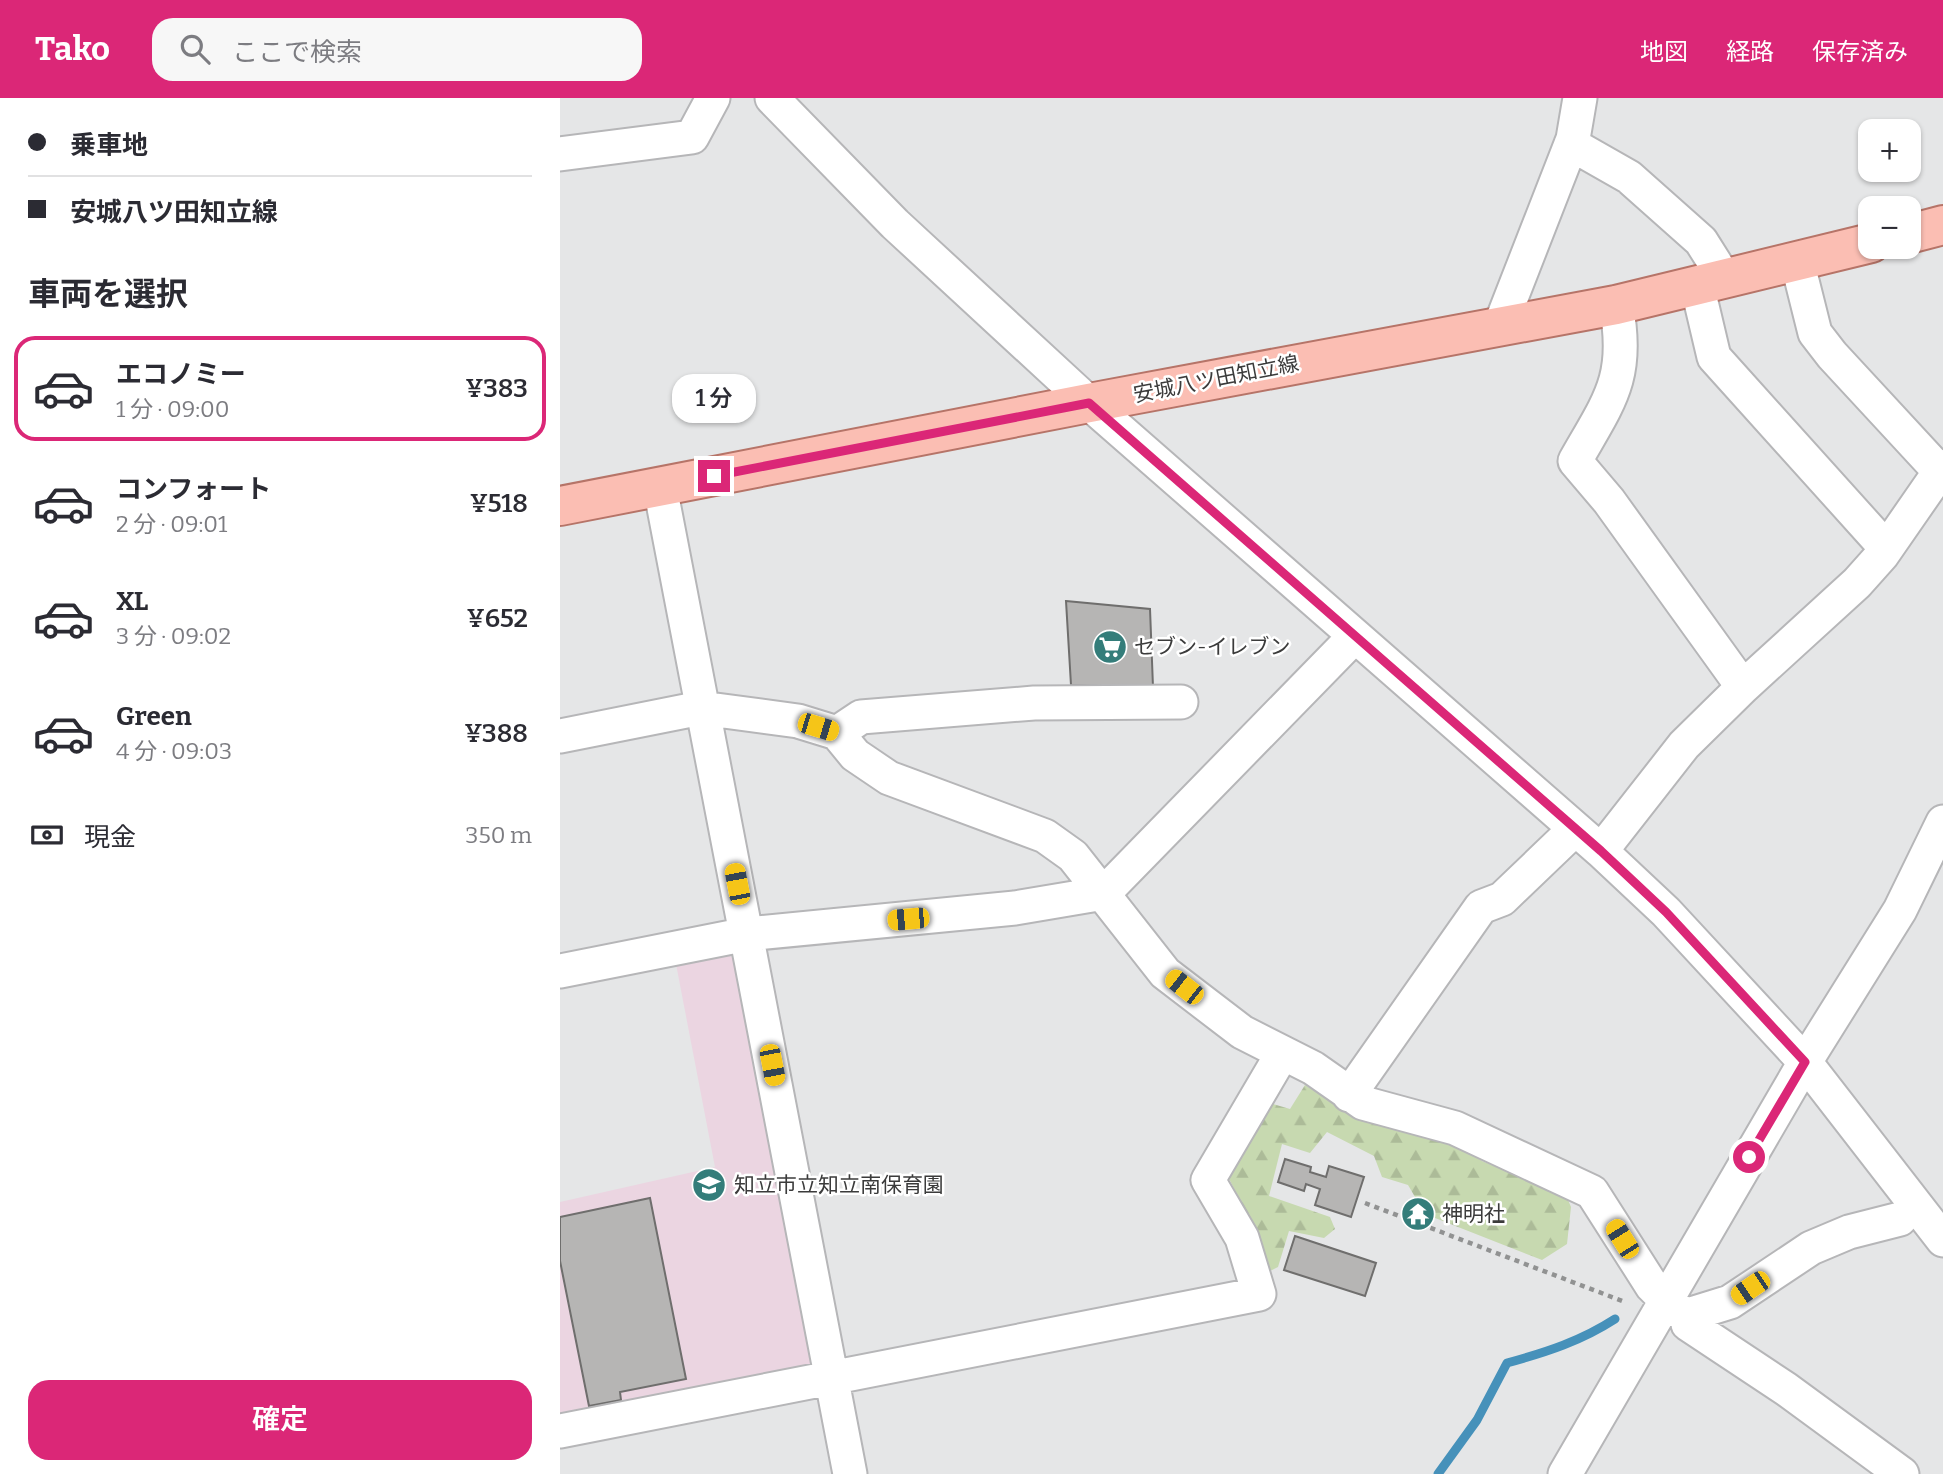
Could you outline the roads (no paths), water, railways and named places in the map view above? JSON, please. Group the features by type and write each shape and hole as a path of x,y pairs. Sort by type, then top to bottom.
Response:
{"main road":[{"path":"1921,231 1943,225"},
{"name":"安城八ツ田知立線","path":"560,506 1089,403 1616,305 1858,246"}],"street":[{"path":"560,154 692,137 713,98"},
{"path":"772,98 895,224 1089,403 1601,851 1703,951 1805,1062 1928,1225"},
{"path":"1500,326 1571,144 1580,98"},
{"path":"1571,144 1629,177 1702,241 1711,282 1714,357 1886,548"},
{"path":"1601,851 1684,745 1857,583 1941,472 1832,355 1815,332 1797,261"},
{"path":"1616,305 1622,336 1620,376 1606,410 1575,461 1609,501 1743,687"},
{"path":"660,486 850,1474"},
{"path":"560,971 747,934 1015,908 1104,892 1354,637"},
{"path":"837,733 861,717 1034,703 1181,702"},
{"path":"560,736 701,708 798,721 837,733 855,755 889,778 1045,836 1073,856 1104,892 1165,973 1242,1032 1313,1068 1363,1103 1455,1128 1592,1192 1669,1309 1786,1388 1902,1474"},
{"path":"1349,1095 1480,907 1502,899 1574,830"},
{"path":"1565,1474 1669,1309 1805,1062 1900,910 1940,835"},
{"path":"560,1431 1259,1294 1242,1238 1209,1180 1282,1054"},
{"path":"1669,1309 1730,1302 1811,1248 1849,1231 1928,1225"}],"waterway":[{"path":"1438,1474 1477,1420 1507,1363 1563,1345 1615,1319"}],"place":[{"name":"セブン-イレブン","path":"1110,647"},
{"name":"知立市立知立南保育園","path":"709,1185"},
{"name":"神明社","path":"1418,1214"}]}
